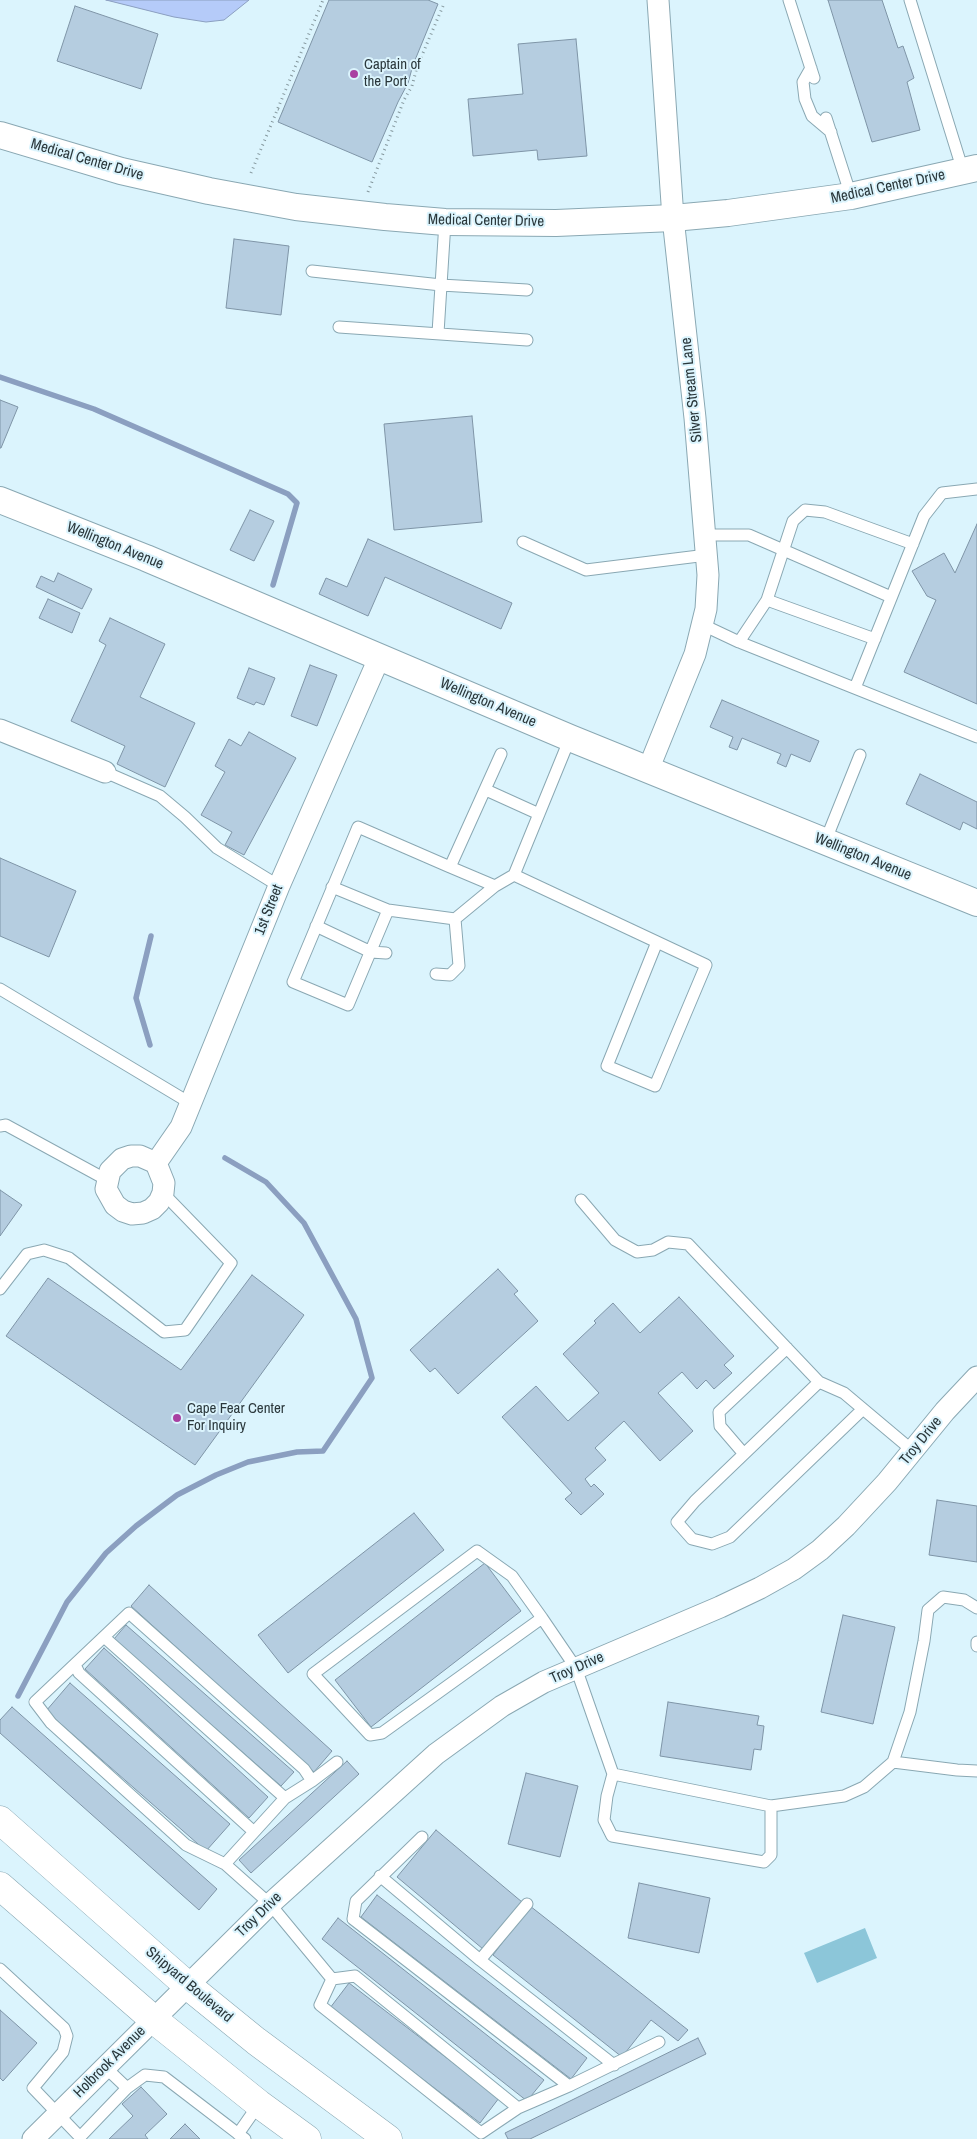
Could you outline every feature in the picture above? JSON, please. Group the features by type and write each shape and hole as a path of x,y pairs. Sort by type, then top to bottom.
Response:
{"main road":[{"name":"Shipyard Boulevard","path":"0,1820 187,1985 256,2041 388,2139"},
{"path":"0,1886 153,2019 259,2104 307,2139"}],"street":[{"name":"Silver Stream Lane","path":"648,770 695,654 703,625 708,594 706,545 673,218 661,1"},
{"name":"Medical Center Drive","path":"0,135 122,172 209,191 296,207 445,222 556,223 673,218 789,206 851,196 970,169"},
{"name":"Wellington Avenue","path":"0,500 146,558 570,738 977,903"},
{"name":"1st Street","path":"156,1163 181,1127 279,886 380,656"},
{"path":"0,730 105,772"},
{"path":"140,1156 156,1163 164,1183 163,1193 159,1202 152,1209 143,1213 132,1214 123,1211 115,1205 106,1189 110,1171 122,1159 140,1156"},
{"name":"Troy Drive","path":"187,1985 270,1904 402,1785 457,1738 502,1706 576,1668 760,1588 794,1569 820,1550 846,1526 913,1451 945,1411 977,1377"},
{"name":"Holbrook Avenue","path":"33,2139 187,1985"}],"lane":[{"path":"789,0 813,73 803,82 805,99 812,116 831,132"},
{"path":"910,0 970,169"},
{"path":"826,118 851,196"},
{"path":"438,333 445,222"},
{"path":"312,271 441,285 526,290"},
{"path":"339,327 527,340"},
{"path":"855,688 924,516 942,493 977,489"},
{"path":"739,642 767,600 782,549 793,521 805,510 825,512 913,544"},
{"path":"523,542 586,570 749,535 892,597"},
{"path":"767,600 875,639"},
{"path":"703,625 739,642 977,737"},
{"path":"332,887 388,910 455,919 495,886 514,876 570,738"},
{"path":"450,867 501,754"},
{"path":"825,842 860,755"},
{"path":"105,772 160,796 217,848 279,886"},
{"path":"486,790 539,814"},
{"path":"388,910 348,1005 293,982 358,827 495,886"},
{"path":"514,876 657,942 706,965 654,1086 607,1066 657,942"},
{"path":"436,974 450,975 459,966 455,919"},
{"path":"316,926 371,952 386,953"},
{"path":"0,990 190,1103"},
{"path":"0,1126 6,1125 107,1180"},
{"path":"0,1289 27,1254 44,1250 69,1258 164,1332 185,1330 231,1263 163,1193"},
{"path":"581,1200 615,1240 637,1252 653,1250 668,1242 688,1244 818,1382 844,1393 913,1451"},
{"path":"744,1454 720,1426 719,1412 787,1348"},
{"path":"818,1382 695,1501 677,1522 692,1539 712,1544 730,1536 863,1409"},
{"path":"542,1618 382,1733 370,1735 313,1674 477,1551 512,1576 542,1618 576,1668 613,1774 607,1796 604,1820 612,1836 764,1862 771,1855 771,1806"},
{"path":"613,1774 771,1806 844,1796 864,1787 894,1762 910,1712 928,1610 943,1597 964,1600 977,1608"},
{"path":"312,1781 304,1769 129,1613 35,1702 51,1723 186,1845 225,1864 270,1904 332,1979"},
{"path":"104,1637 285,1798"},
{"path":"75,1665 79,1673 253,1831"},
{"path":"225,1864 285,1798 337,1762"},
{"path":"894,1762 977,1771"},
{"path":"422,1837 356,1901 353,1919 569,2086"},
{"path":"380,1876 480,1960 614,2065"},
{"path":"480,1960 527,1904"},
{"path":"0,1969 64,2028 66,2044 63,2052 33,2088 81,2138 127,2088 145,2074 164,2077 241,2137 259,2104"},
{"path":"332,1979 355,1976 518,2108"},
{"path":"332,1979 320,2005 481,2133 518,2108 614,2065 659,2042"},
{"path":"105,2067 127,2088"}],"path":[{"path":"251,173 324,0"},
{"path":"368,192 443,6"},
{"path":"278,110 282,112"}],"shaded area":[{"path":"106,0 249,0 224,20 206,22 174,17"},
{"path":"865,1928 877,1958 817,1983 804,1953"}],"building":[{"name":"Captain of the Port","path":"329,0 428,0 438,4 413,65 408,83 372,162 278,122"},
{"path":"828,0 882,0 898,48 903,46 914,78 907,82 920,130 872,142"},
{"path":"75,6 158,34 141,89 57,61"},
{"path":"576,39 587,156 538,160 537,150 473,156 468,99 523,94 518,44"},
{"path":"234,239 289,246 281,315 226,308"},
{"path":"0,400 18,407 1,448 0,448"},
{"path":"472,416 482,522 394,530 384,424"},
{"path":"250,510 274,521 254,561 230,550"},
{"path":"977,524 977,704 904,672 936,600 927,596 912,571 944,553 955,573"},
{"path":"368,539 512,603 501,629 385,577 368,616 319,594 326,578 347,587"},
{"path":"58,573 92,589 82,609 36,587 41,576 54,582"},
{"path":"48,599 80,613 72,633 39,618"},
{"path":"110,618 165,644 140,697 195,723 165,787 117,764 125,746 71,721 106,645 99,641"},
{"path":"310,665 337,675 317,726 291,716"},
{"path":"249,668 275,678 264,705 256,702 254,705 237,698"},
{"path":"722,700 819,741 810,762 791,754 786,767 777,763 781,754 742,738 737,750 729,747 733,737 710,727"},
{"path":"249,732 296,758 244,855 225,845 232,832 201,815 225,772 215,766 229,739 241,746"},
{"path":"920,774 977,802 977,829 963,822 960,830 906,804"},
{"path":"0,858 76,891 49,957 0,936"},
{"path":"0,1190 22,1205 0,1236"},
{"path":"498,1269 518,1291 514,1294 538,1321 458,1394 435,1368 430,1372 410,1350"},
{"name":"Cape Fear Center For Inquiry","path":"252,1275 304,1315 195,1465 6,1336 48,1278 181,1370"},
{"path":"679,1297 734,1356 724,1365 732,1373 714,1389 706,1380 697,1389 682,1372 658,1393 693,1431 660,1461 624,1421 595,1448 606,1460 585,1479 591,1487 594,1484 604,1494 581,1515 565,1499 572,1493 502,1417 536,1386 568,1421 599,1393 563,1354 596,1323 594,1321 613,1303 640,1333"},
{"path":"937,1500 977,1506 977,1562 929,1555"},
{"path":"414,1513 444,1550 288,1673 258,1635"},
{"path":"485,1563 521,1611 371,1727 335,1680"},
{"path":"149,1585 332,1751 314,1772 131,1606"},
{"path":"843,1615 895,1627 873,1724 821,1712"},
{"path":"126,1625 294,1772 281,1786 114,1639"},
{"path":"104,1648 268,1797 249,1818 85,1669"},
{"path":"70,1683 230,1824 206,1851 46,1711"},
{"path":"668,1702 759,1716 757,1725 764,1726 761,1750 754,1749 751,1770 660,1756"},
{"path":"12,1707 217,1889 199,1910 0,1733 0,1720"},
{"path":"347,1761 359,1774 251,1873 239,1860"},
{"path":"526,1773 578,1786 560,1857 508,1844"},
{"path":"436,1830 522,1902 483,1949 397,1877"},
{"path":"639,1883 710,1898 699,1953 628,1938"},
{"path":"377,1895 587,2058 571,2079 361,1917"},
{"path":"530,1906 688,2030 678,2041 651,2020 622,2057 493,1955"},
{"path":"338,1918 544,2080 527,2101 322,1939"},
{"path":"349,1983 499,2098 480,2123 330,2008"},
{"path":"0,2010 37,2043 3,2081 0,2078"},
{"path":"698,2038 706,2054 530,2139 508,2139 505,2133"},
{"path":"141,2087 167,2114 145,2135 148,2139 109,2139 133,2116 122,2104"},
{"path":"185,2124 200,2139 170,2139"}],"waterway":[{"path":"0,377 94,409 288,494 297,503 273,585"},
{"path":"150,1045 136,998 151,936"},
{"path":"18,1696 67,1602 106,1553 136,1526 177,1495 216,1475 248,1462 297,1452 323,1451 372,1378 356,1319 304,1223 266,1182 225,1158"}],"place":[{"name":"Captain of the Port","path":"354,74"},
{"name":"Cape Fear Center For Inquiry","path":"177,1418"}]}
